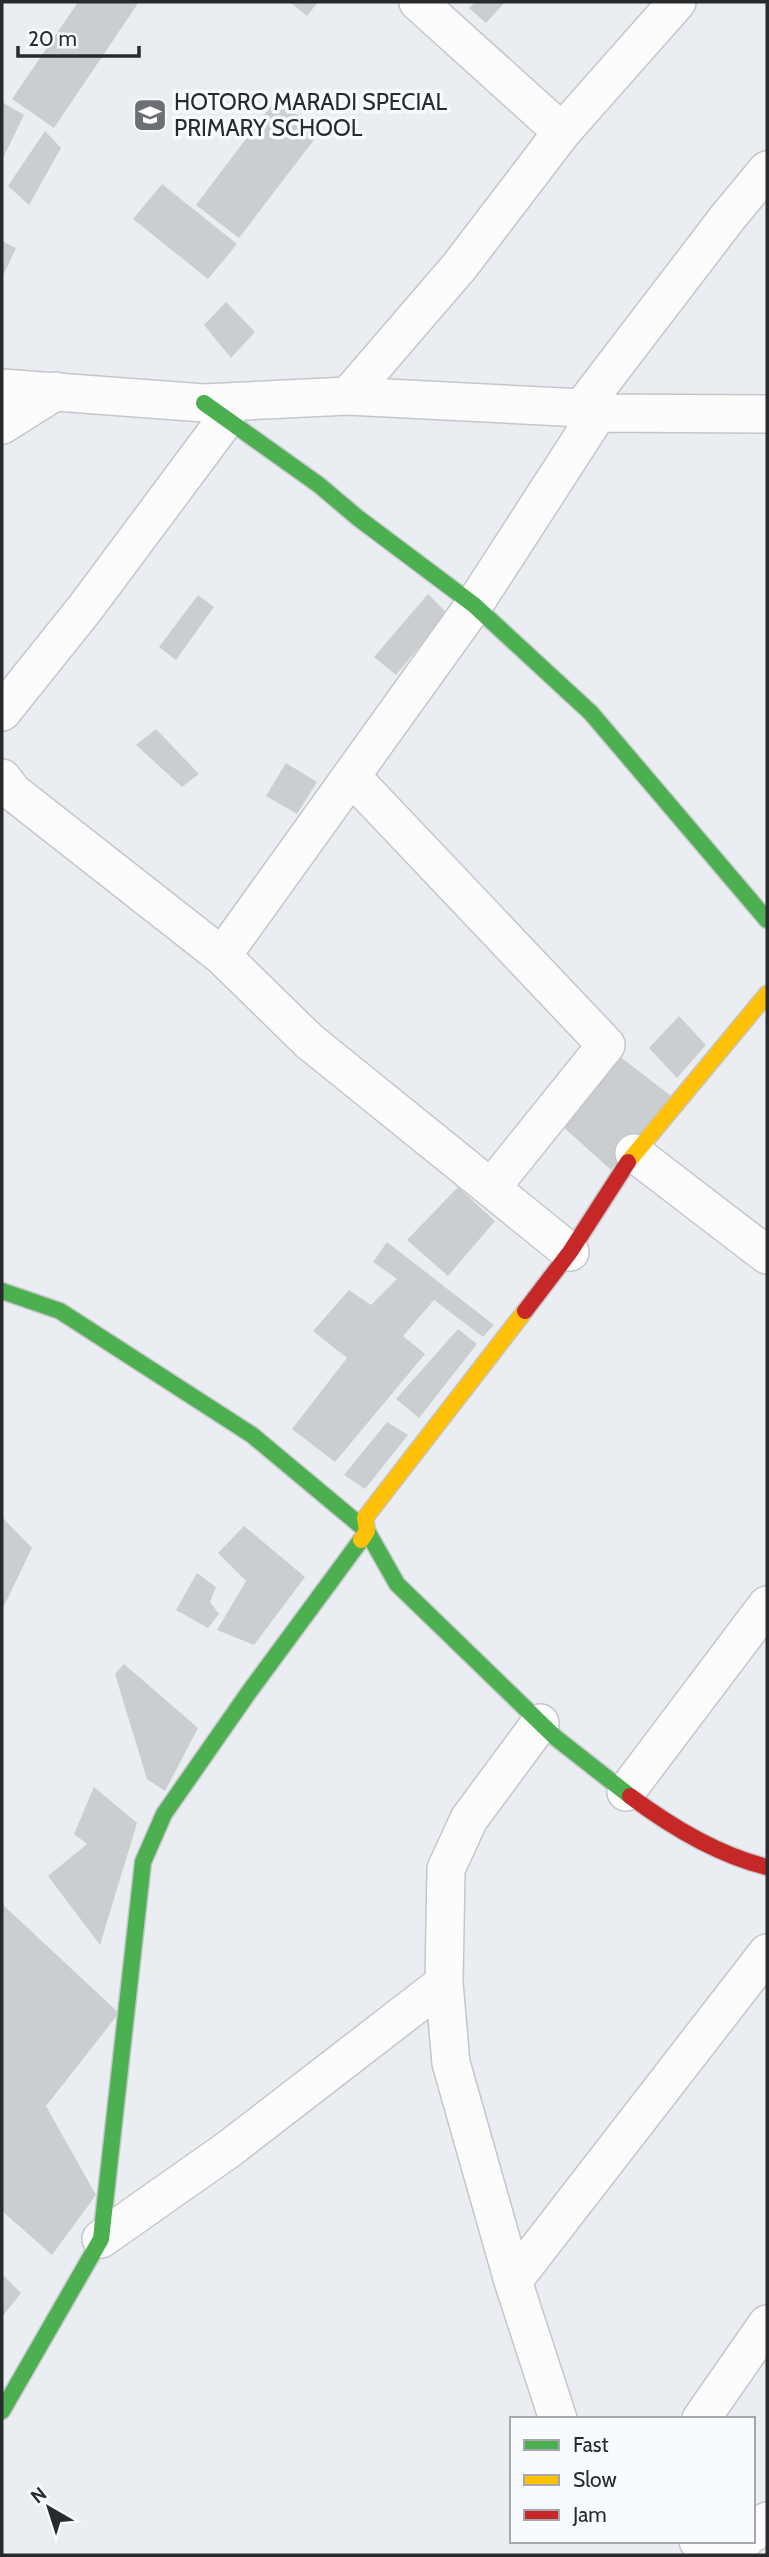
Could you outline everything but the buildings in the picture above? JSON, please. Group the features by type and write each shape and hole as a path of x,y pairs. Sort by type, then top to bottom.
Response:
{"street":[{"path":"418,2 562,132"},
{"path":"348,396 459,267 562,132 677,2"},
{"path":"222,956 474,604 590,411 728,217 767,170"},
{"path":"2,388 56,391 215,411 348,396 590,411 767,414"},
{"path":"2,425 56,391"},
{"path":"215,411 319,485 358,518 474,604 591,713 767,920"},
{"path":"2,712 94,596 215,411"},
{"path":"351,776 606,1045 491,1188"},
{"path":"2,778 13,792 222,956 309,1041 570,1252"},
{"path":"767,995 634,1153 570,1252 365,1518 367,1531 397,1584 540,1723 662,1820 743,1861 767,1867"},
{"path":"634,1153 767,1255"},
{"path":"2,1291 60,1311 251,1435 367,1531"},
{"path":"2,2411 101,2239 143,1862 164,1814 248,1692 367,1531"},
{"path":"626,1792 767,1605"},
{"path":"540,1723 469,1819 446,1869 444,1983 451,2063 513,2281 557,2417"},
{"path":"513,2281 767,1953"},
{"path":"101,2239 229,2149 444,1983"},
{"path":"702,2417 767,2324"},
{"path":"701,2543 712,2550 728,2550 740,2543"}],"traffic: fast":[{"path":"204,403 319,485 358,518 474,605 591,713 767,920"},
{"path":"2,1291 60,1311 252,1435 367,1531 397,1584 556,1738 630,1796"},
{"path":"2,2411 101,2239 143,1862 164,1814 249,1692 361,1540"}],"traffic: slow":[{"path":"628,1162 767,994"},
{"path":"361,1540 367,1531 365,1518 525,1311"}],"traffic: jam":[{"path":"525,1311 570,1252 628,1162"},
{"path":"630,1796 695,1838 731,1855 767,1867"}],"place":[{"name":"HOTORO MARADI SPECIAL PRIMARY SCHOOL","path":"150,115"}]}
